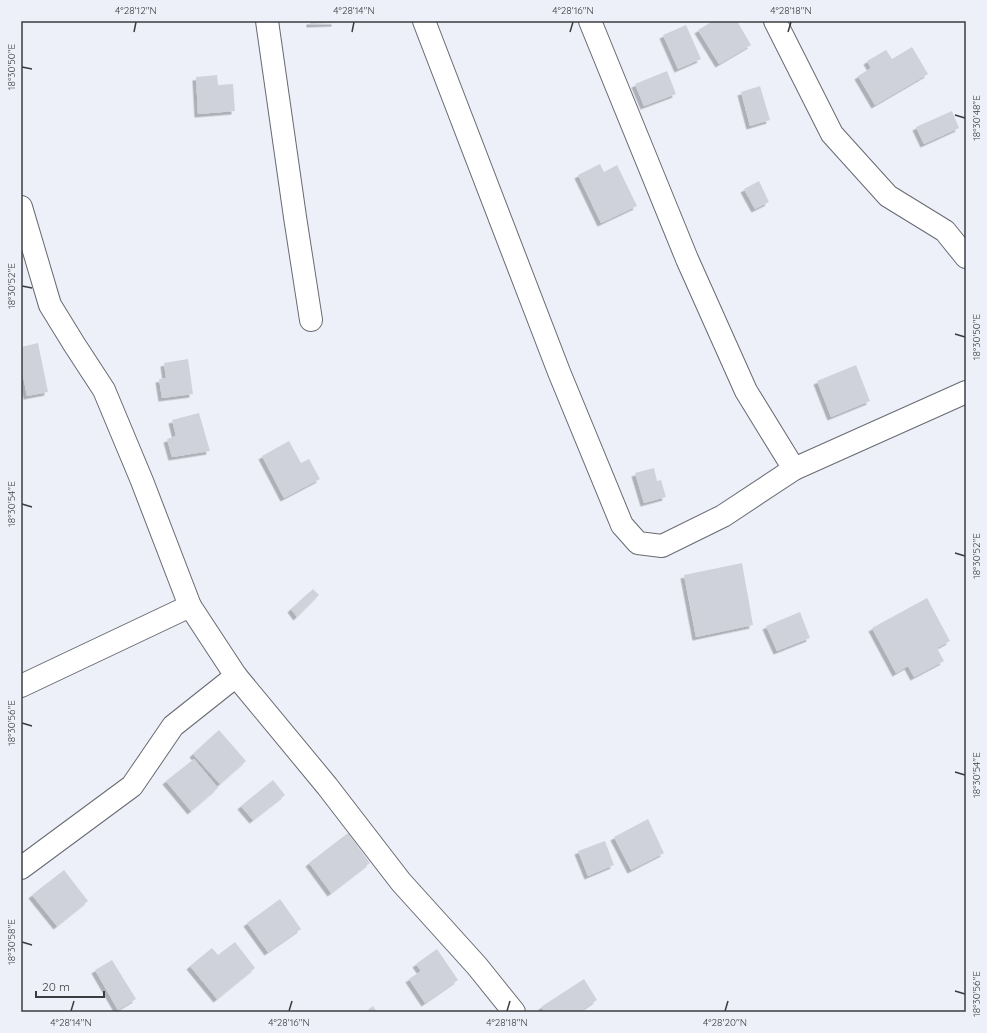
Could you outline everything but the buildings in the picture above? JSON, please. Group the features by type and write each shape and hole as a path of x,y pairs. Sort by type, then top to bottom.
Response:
{"street":[{"path":"267,21 294,217 311,320"},
{"path":"424,21 559,372 622,525 638,543 662,546 724,516 794,469 966,392"},
{"path":"590,21 684,252 746,391 794,469"},
{"path":"775,21 832,134 888,196 946,231 966,257"},
{"path":"21,207 50,304 104,390 142,481 190,606 236,676 327,786 401,882 477,966 514,1012"},
{"path":"21,686 190,606"},
{"path":"21,868 132,786 173,726 236,676"}]}
